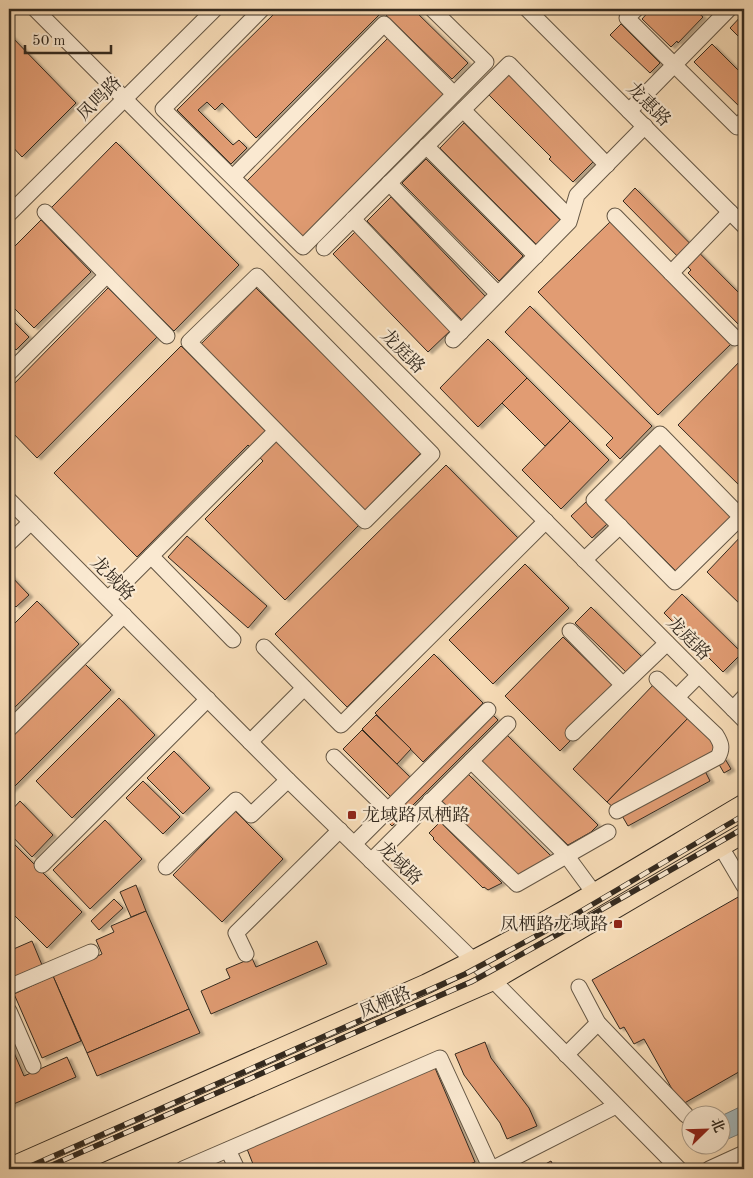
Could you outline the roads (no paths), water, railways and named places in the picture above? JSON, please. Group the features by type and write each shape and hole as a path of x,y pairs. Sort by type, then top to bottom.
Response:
{"main road":[{"name":"凤栖路","path":"9,1168 474,961 528,932 744,804"},
{"name":"凤栖路","path":"63,1169 492,981 744,833"},
{"path":"528,932 525,946 529,952 538,954"},
{"path":"426,984 435,993 437,1006"}],"street":[{"name":"龙庭路","path":"35,9 744,720"},
{"name":"凤鸣路","path":"9,214 215,9"},
{"path":"262,9 163,108 303,247 486,62 432,9"},
{"name":"龙惠路","path":"528,9 744,226"},
{"path":"636,9 627,18 737,127 744,120"},
{"path":"630,111 729,9"},
{"path":"233,177 384,24 454,94"},
{"path":"324,248 508,64 607,165"},
{"path":"463,110 570,218"},
{"path":"353,219 457,336 569,222 578,195 645,126"},
{"path":"426,146 536,256"},
{"path":"389,183 498,294"},
{"path":"45,212 167,336"},
{"path":"671,273 730,212"},
{"path":"615,216 735,338"},
{"path":"9,373 107,275"},
{"path":"256,276 432,454 365,521 276,430 190,342 256,276"},
{"path":"108,599 276,430"},
{"path":"660,434 741,516 675,582 620,526 594,500 660,434"},
{"name":"龙域路","path":"9,500 288,780 474,961 679,1169"},
{"path":"264,647 341,725 546,521"},
{"path":"9,543 31,522"},
{"path":"584,560 620,526"},
{"path":"151,556 233,640"},
{"path":"9,729 124,615"},
{"path":"570,631 623,685"},
{"path":"573,733 667,643"},
{"path":"676,697 699,675"},
{"path":"618,811 718,757 722,750 721,742 716,735 657,679"},
{"path":"250,742 304,688"},
{"path":"733,709 744,697"},
{"path":"42,865 208,699"},
{"path":"354,844 488,710"},
{"path":"371,861 508,724"},
{"path":"334,757 388,810"},
{"path":"471,761 566,856 594,893"},
{"path":"166,867 236,800 251,815 288,780"},
{"path":"430,801 517,884 608,832"},
{"path":"246,954 236,933 340,830"},
{"path":"721,847 744,887"},
{"path":"9,987 91,952"},
{"path":"579,987 598,1023 680,1109"},
{"path":"9,1010 33,1066"},
{"path":"566,1055 598,1023"},
{"path":"183,1169 440,1058 491,1169 616,1106"},
{"path":"228,1150 237,1169"},
{"path":"709,1169 743,1156"}],"railway":[{"path":"24,1169 465,974 566,920 744,815"},
{"path":"43,1169 471,982 744,828"}],"place":[{"name":"龙域路凤栖路","path":"352,815"},
{"name":"凤栖路龙域路","path":"618,924"}]}
